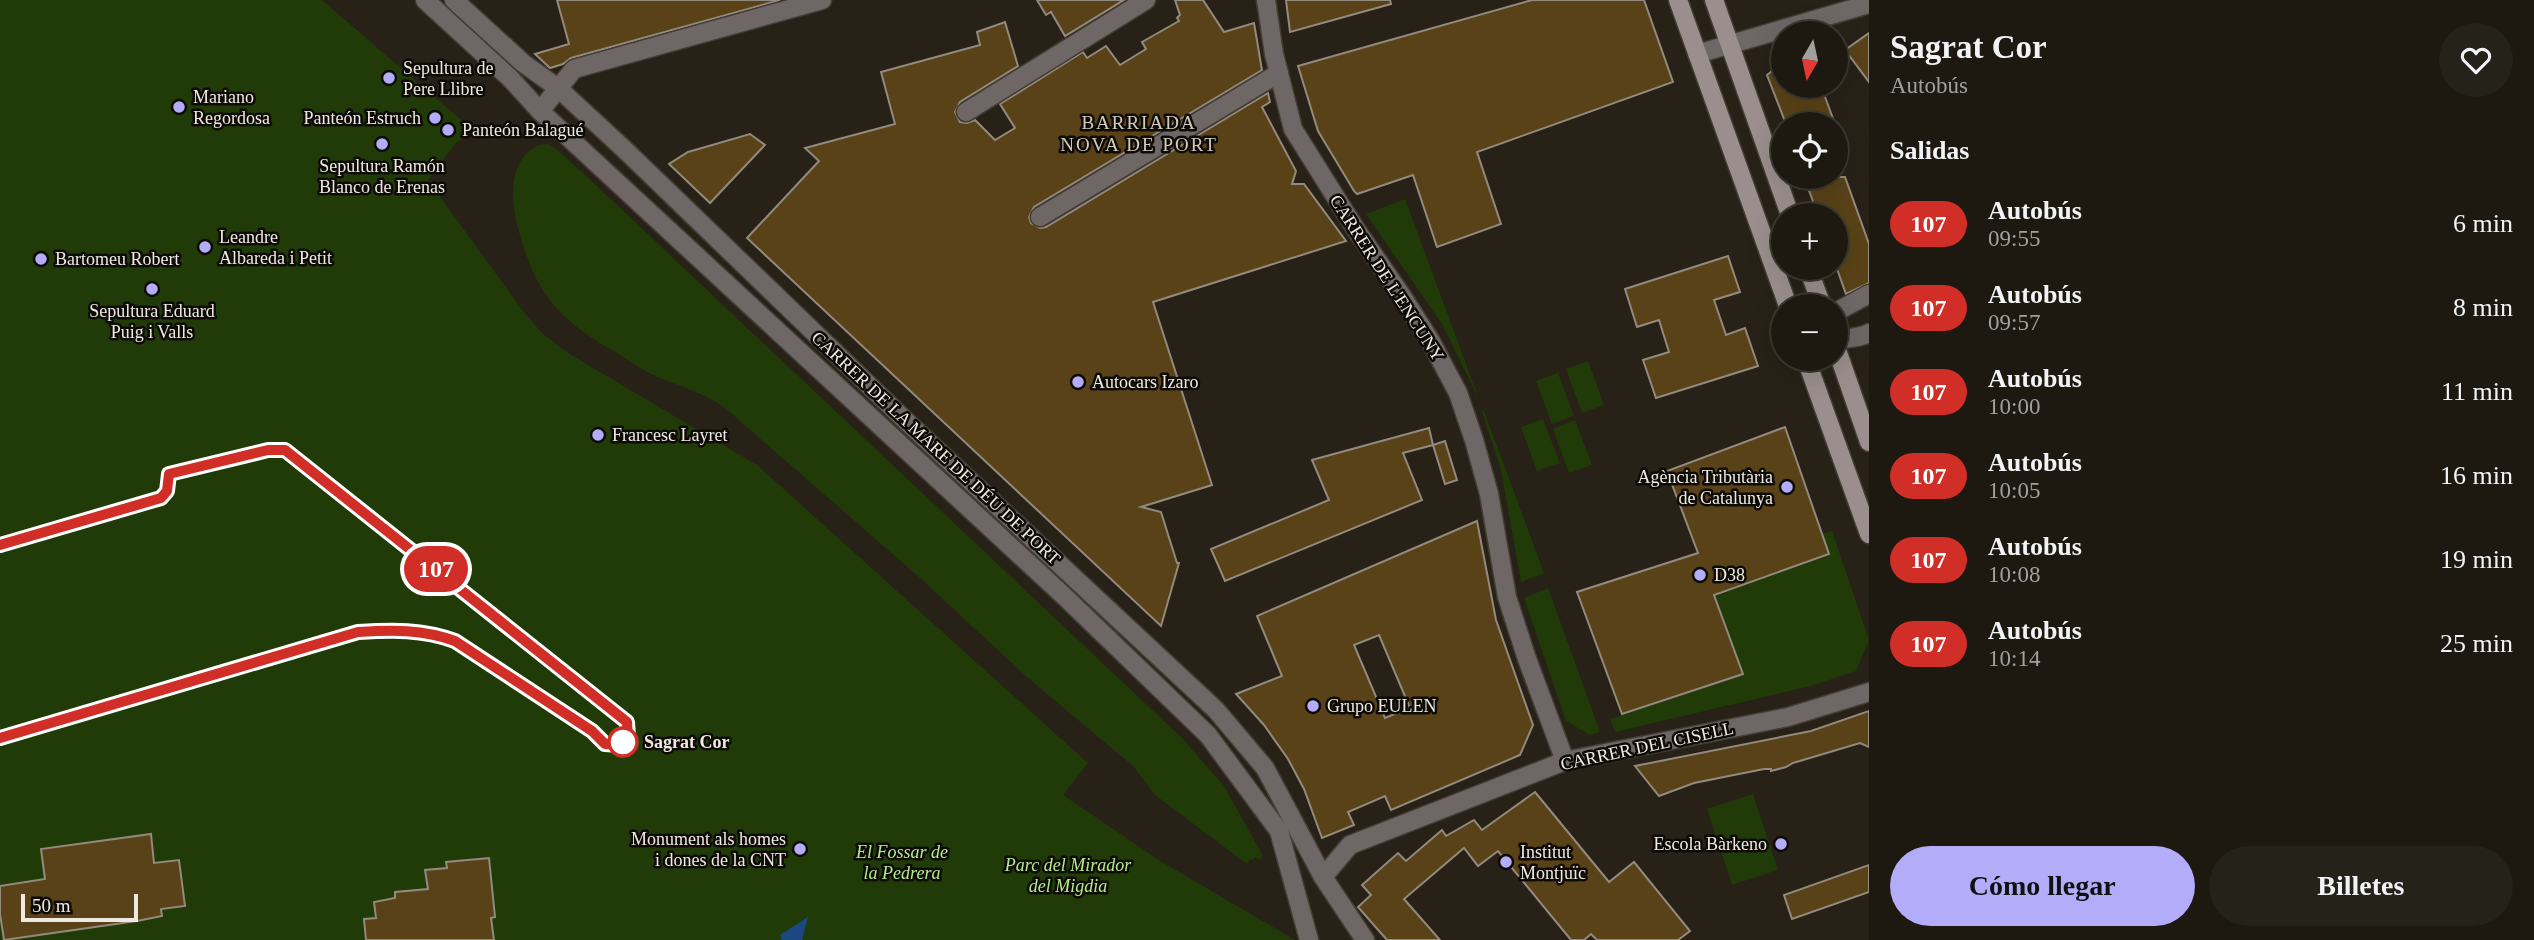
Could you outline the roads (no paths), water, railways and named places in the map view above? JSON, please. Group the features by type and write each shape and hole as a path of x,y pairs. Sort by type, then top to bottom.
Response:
{"main road":[{"path":"1678,0 1784,294"},
{"path":"1714,0 1786,203"},
{"path":"1810,371 1869,534"},
{"path":"1844,371 1869,442"}],"street":[{"name":"CARRER DE LA MARE DE DÉU DE PORT","path":"425,0 510,78 540,111 1064,596 1208,735 1279,831 1309,940"},
{"name":"CARRER DE LA MARE DE DÉU DE PORT","path":"454,0 523,63 558,88 917,431 1216,710 1265,768 1323,877 1365,940"},
{"path":"540,111 574,69 822,0"},
{"path":"966,112 1146,0"},
{"name":"CARRER DE L'ENCUNY","path":"1266,0 1279,73 1293,130 1354,228 1430,340 1458,393 1489,494 1507,597 1544,708 1565,761"},
{"path":"1697,54 1869,4"},
{"path":"1040,217 1279,73"},
{"path":"1848,305 1869,294"},
{"path":"1848,338 1860,338 1869,333"},
{"name":"CARRER DEL CISELL","path":"1323,877 1350,845 1565,761 1788,718 1869,692"}],"water":[{"path":"808,917 802,940 782,940 780,935"}],"place":[{"name":"Sepultura de Pere Llibre","path":"389,78"},
{"name":"Mariano Regordosa","path":"179,107"},
{"name":"Panteón Estruch","path":"435,118"},
{"name":"Panteón Balagué","path":"448,130"},
{"name":"Sepultura Ramón Blanco de Erenas","path":"382,144"},
{"name":"Leandre Albareda i Petit","path":"205,247"},
{"name":"Bartomeu Robert","path":"41,259"},
{"name":"Sepultura Eduard Puig i Valls","path":"152,289"},
{"name":"Autocars Izaro","path":"1078,382"},
{"name":"Francesc Layret","path":"598,435"},
{"name":"Agència Tributària de Catalunya","path":"1787,487"},
{"name":"D38","path":"1700,575"},
{"name":"Grupo EULEN","path":"1313,706"},
{"name":"Sagrat Cor","path":"623,742"},
{"name":"Escola Bàrkeno","path":"1781,844"},
{"name":"Monument als homes i dones de la CNT","path":"800,849"},
{"name":"Institut Montjuïc","path":"1506,862"}],"district":[{"name":"BARRIADA NOVA DE PORT","path":"1139,133"}],"park label":[{"name":"El Fossar de la Pedrera","path":"902,862"},
{"name":"Parc del Mirador del Migdia","path":"1068,875"}]}
